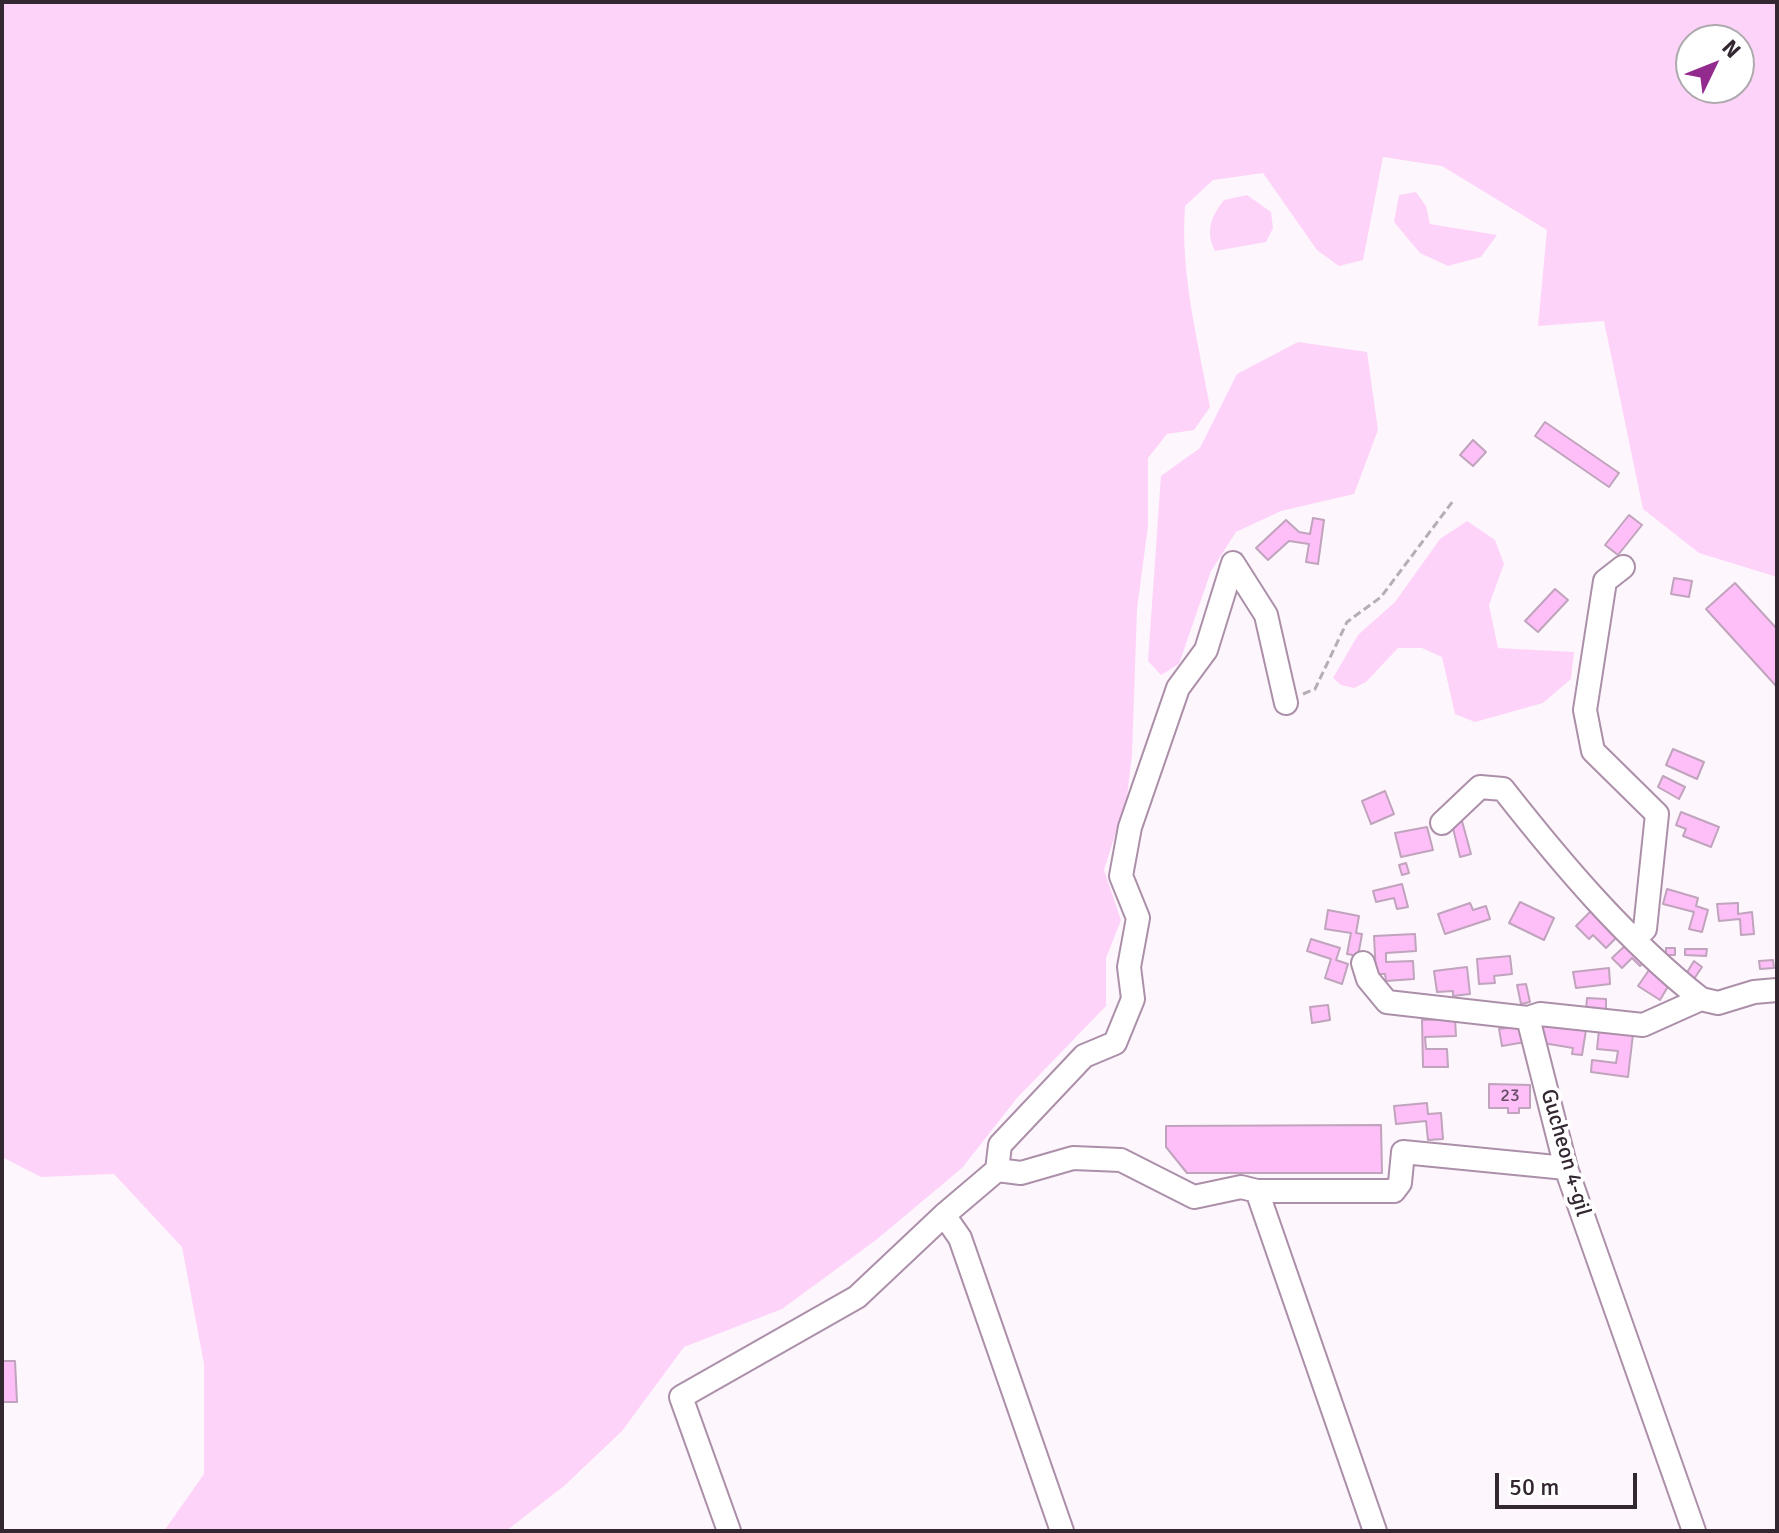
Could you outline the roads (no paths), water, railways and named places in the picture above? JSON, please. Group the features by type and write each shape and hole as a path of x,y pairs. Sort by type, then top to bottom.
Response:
{"lane":[{"path":"729,1531 681,1397 857,1297 997,1170 1000,1145 1084,1056 1115,1043 1133,999 1129,967 1138,918 1121,876 1130,827 1178,688 1206,650 1233,563 1266,615 1286,703"},
{"path":"1623,567 1605,581 1585,710 1593,751 1657,814 1645,929 1634,939"},
{"path":"1442,823 1480,787 1503,789 1549,848 1634,939 1701,999 1718,1003 1754,992 1777,990"},
{"path":"1363,963 1368,979 1387,1002 1528,1018 1540,1014 1643,1025 1701,999"},
{"name":"Gucheon 4-gil","path":"1528,1018 1566,1168 1694,1531"},
{"path":"997,1170 1021,1173 1073,1158 1121,1160 1194,1197 1241,1187 1257,1191 1394,1191 1400,1183 1403,1152 1566,1168"},
{"path":"1257,1191 1375,1531"},
{"path":"944,1215 960,1238 1062,1531"}]}
